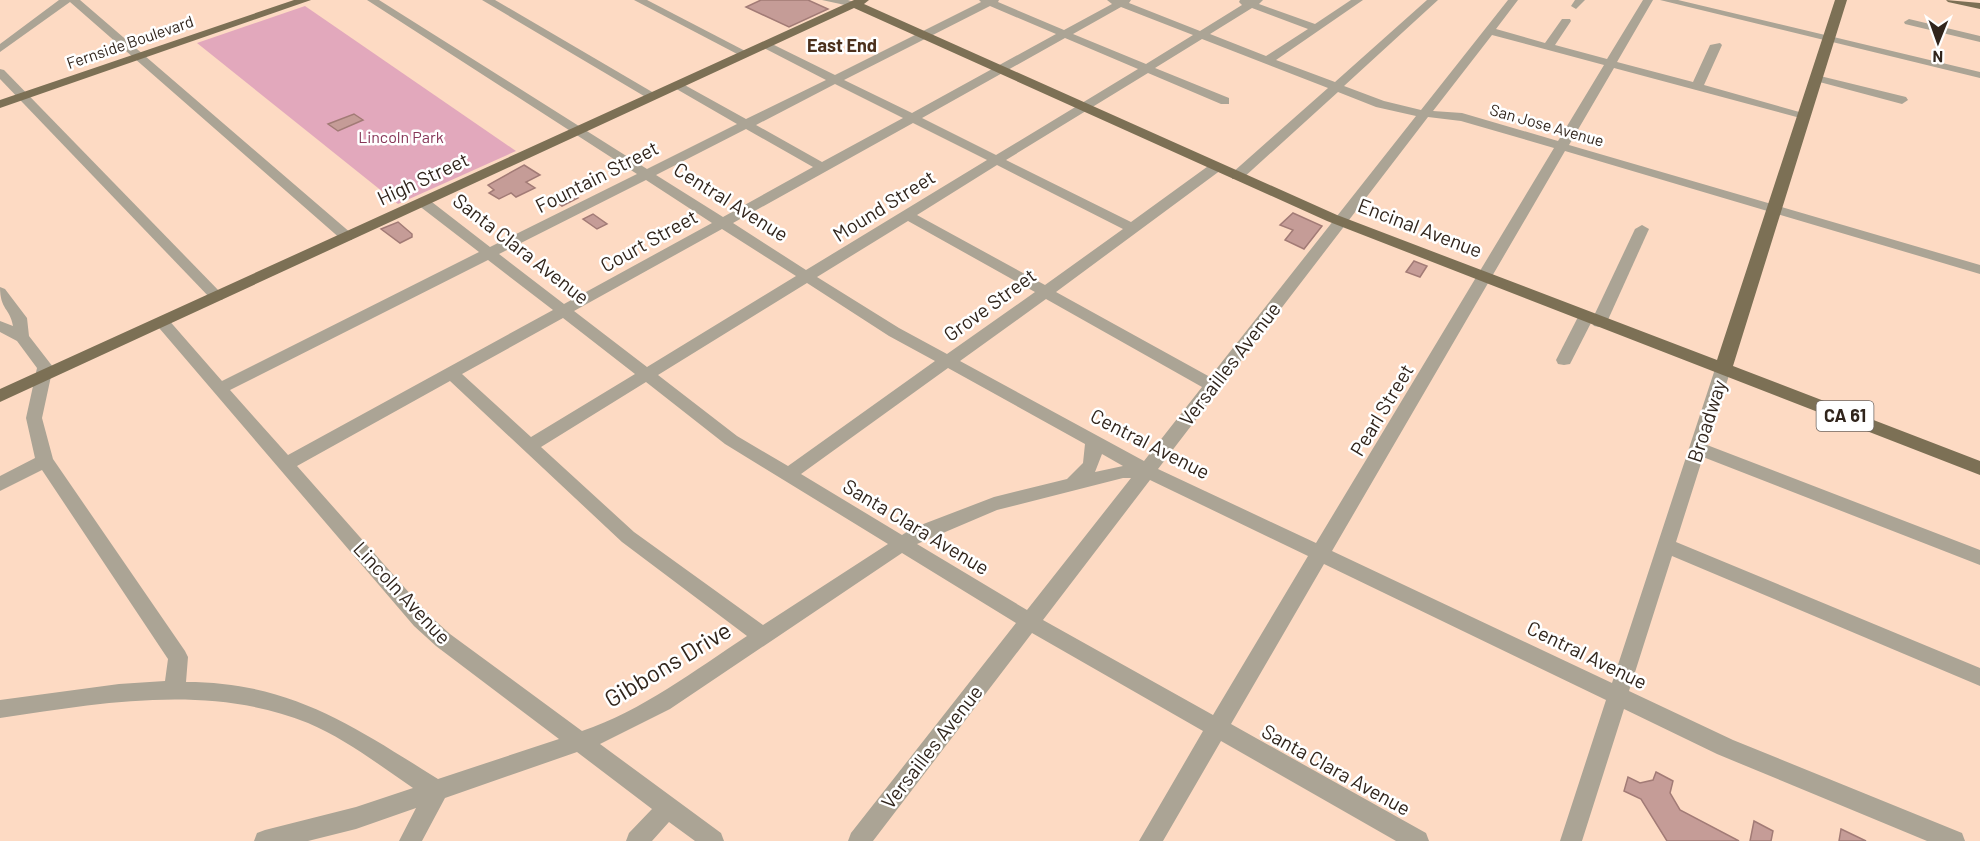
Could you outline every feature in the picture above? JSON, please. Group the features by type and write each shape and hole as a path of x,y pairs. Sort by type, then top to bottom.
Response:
{"main road":[{"name":"Fernside Boulevard","path":"0,104 305,0"},
{"name":"Broadway","path":"1723,369 1841,0"},
{"path":"1952,0 1980,6"},
{"name":"High Street","path":"0,396 766,45 851,3"},
{"name":"Encinal Avenue","path":"851,3 1342,222 1980,468"}],"street":[{"path":"0,49 66,0"},
{"path":"74,0 347,237"},
{"name":"Central Avenue","path":"372,0 894,332 1147,471 1751,759 1954,841"},
{"path":"487,0 654,96"},
{"path":"639,0 745,54"},
{"name":"Encinal Avenue","path":"822,0 851,3"},
{"name":"Encinal Avenue","path":"827,0 851,3"},
{"path":"1268,60 1358,0"},
{"path":"1237,176 1433,0"},
{"name":"Versailles Avenue","path":"859,841 1513,0"},
{"name":"Pearl Street","path":"1150,841 1648,0"},
{"path":"1665,0 1980,75"},
{"path":"989,1 1225,101"},
{"name":"Fountain Street","path":"219,389 989,1"},
{"name":"San Jose Avenue","path":"1119,1 1394,109 1462,117 1980,270"},
{"name":"Court Street","path":"286,464 1065,34 1119,1"},
{"path":"1249,1 1316,28"},
{"name":"Mound Street","path":"531,445 1202,35 1249,1"},
{"path":"1548,47 1566,21"},
{"path":"1909,22 1980,39"},
{"path":"1489,31 1804,115"},
{"path":"766,45 1132,228"},
{"path":"1697,87 1716,45"},
{"path":"0,72 217,297"},
{"path":"1816,78 1902,100"},
{"path":"677,86 823,168"},
{"name":"Grove Street","path":"788,475 1216,167"},
{"name":"Santa Clara Avenue","path":"423,202 708,425 1029,622 1418,841"},
{"path":"908,214 1213,386"},
{"path":"1564,360 1592,319 1642,229"},
{"path":"0,292 19,318 22,337"},
{"name":"Lincoln Avenue","path":"162,322 422,620 443,640 713,841"},
{"path":"0,326 22,337 45,367 34,418 38,442 45,461 178,657 175,688"},
{"name":"Broadway","path":"1571,841 1723,369"},
{"path":"451,373 628,537 764,637"},
{"name":"Gibbons Drive","path":"1072,484 1092,465 1095,459 1093,441"},
{"path":"1698,448 1980,558"},
{"path":"0,484 45,461"},
{"name":"Gibbons Drive","path":"265,841 356,818 579,741 635,718 764,637 919,533 961,515 1072,484 1123,472 1147,471"},
{"path":"1667,546 1980,677"},
{"path":"0,709 175,688 269,701 315,717 354,737 437,791 410,841"},
{"path":"637,841 668,807"}],"green space":[{"name":"Lincoln Park","path":"305,6 516,151 398,204 197,43"}],"building":[{"path":"761,0 808,0 828,9 789,27 746,7"},
{"path":"354,114 363,120 338,131 328,124"},
{"path":"524,165 540,175 526,182 535,188 516,197 511,193 499,199 489,193 494,190 488,185"},
{"path":"566,190 578,198 562,206 550,197"},
{"path":"1293,213 1322,226 1304,249 1285,240 1293,230 1280,225"},
{"path":"593,214 607,224 597,229 583,219"},
{"path":"398,222 412,234 412,237 400,243 381,229"},
{"path":"1414,261 1427,266 1420,277 1406,272"},
{"path":"1656,772 1673,781 1670,793 1680,810 1739,841 1667,841 1641,799 1624,791 1628,777 1640,783 1653,780"},
{"path":"1754,821 1773,831 1771,841 1750,841"},
{"path":"1841,829 1866,841 1839,841"}],"district":[{"name":"East End","path":"842,46"}]}
